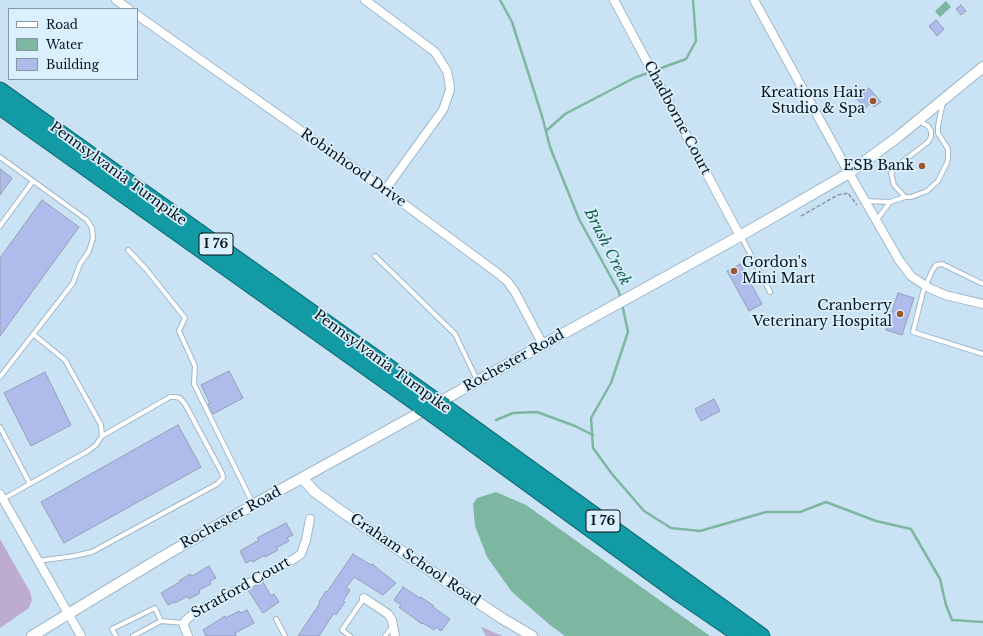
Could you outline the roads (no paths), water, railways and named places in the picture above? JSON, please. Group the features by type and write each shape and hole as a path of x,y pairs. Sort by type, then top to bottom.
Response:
{"highway":[{"name":"Pennsylvania Turnpike","path":"0,90 432,398 438,411 681,595 741,636"},
{"name":"Pennsylvania Turnpike","path":"0,107 419,405 438,411 762,636"}],"street":[{"path":"116,0 128,8"},
{"path":"365,0 435,52 447,71 450,90 443,110 385,190"},
{"name":"Chadborne Court","path":"614,0 740,236"},
{"path":"765,0 756,3 864,201 899,260 911,276 926,286 945,295 983,304"},
{"name":"Robinhood Drive","path":"138,16 385,190 496,272 507,281 516,292 543,345"},
{"name":"Rochester Road","path":"32,636 162,557 740,236 849,173 918,121 983,68"},
{"name":"Graham School Road","path":"302,478 315,492 341,511 503,619 532,636"},
{"path":"2,496 67,614 81,636"},
{"name":"Stratford Court","path":"188,636 184,626 188,617 301,554 304,548 310,519"},
{"path":"364,598 388,614 394,626 394,636"}],"lane":[{"path":"864,201 890,202 905,197 920,195 938,181 947,163 948,149 938,133 938,126 944,100"},
{"path":"905,197 894,185 891,173 931,138 931,131 928,126 918,121"},
{"path":"0,157 87,220 92,228 93,238 89,251 80,264 73,283 0,377"},
{"path":"0,226 33,181"},
{"path":"876,221 890,202"},
{"path":"740,236 770,292"},
{"path":"128,250 146,269 185,318 179,331 195,366 194,384 254,505"},
{"path":"375,256 455,334 478,381"},
{"path":"983,284 942,264 936,265 926,286 913,332 983,354"},
{"path":"33,334 65,360 101,425 102,436"},
{"path":"2,496 30,484 88,451 96,445 102,436 170,397 180,398 185,404 222,473 223,478 217,484 92,552 38,561"},
{"path":"0,427 30,484"},
{"path":"350,636 342,630 364,598"},
{"path":"116,636 112,629 154,608 161,621"},
{"path":"276,619 285,636"},
{"path":"133,636 161,621 185,623"},
{"path":"385,636 394,626"}],"water":[{"path":"946,1 951,7 940,17 935,11"},
{"path":"496,492 526,505 710,636 565,636 512,592 487,557 475,526 473,504 477,498"}],"waterway":[{"name":"Brush Creek","path":"500,0 512,22 542,116 550,147 579,219 619,292 620,299"},
{"path":"546,131 565,114 634,78 686,59 696,41 693,0"},
{"name":"Brush Creek","path":"622,304 628,332 611,383 591,418 593,448 612,474 644,511 671,528 700,531 766,512 800,512 826,502 876,521 911,529 940,579 946,605 952,620 983,622"},
{"path":"496,420 513,413 537,412 575,426 593,435"}],"place":[{"name":"Kreations Hair Studio & Spa","path":"873,101"},
{"name":"ESB Bank","path":"922,166"},
{"name":"Gordon's Mini Mart","path":"734,271"},
{"name":"Cranberry Veterinary Hospital","path":"900,314"}]}
